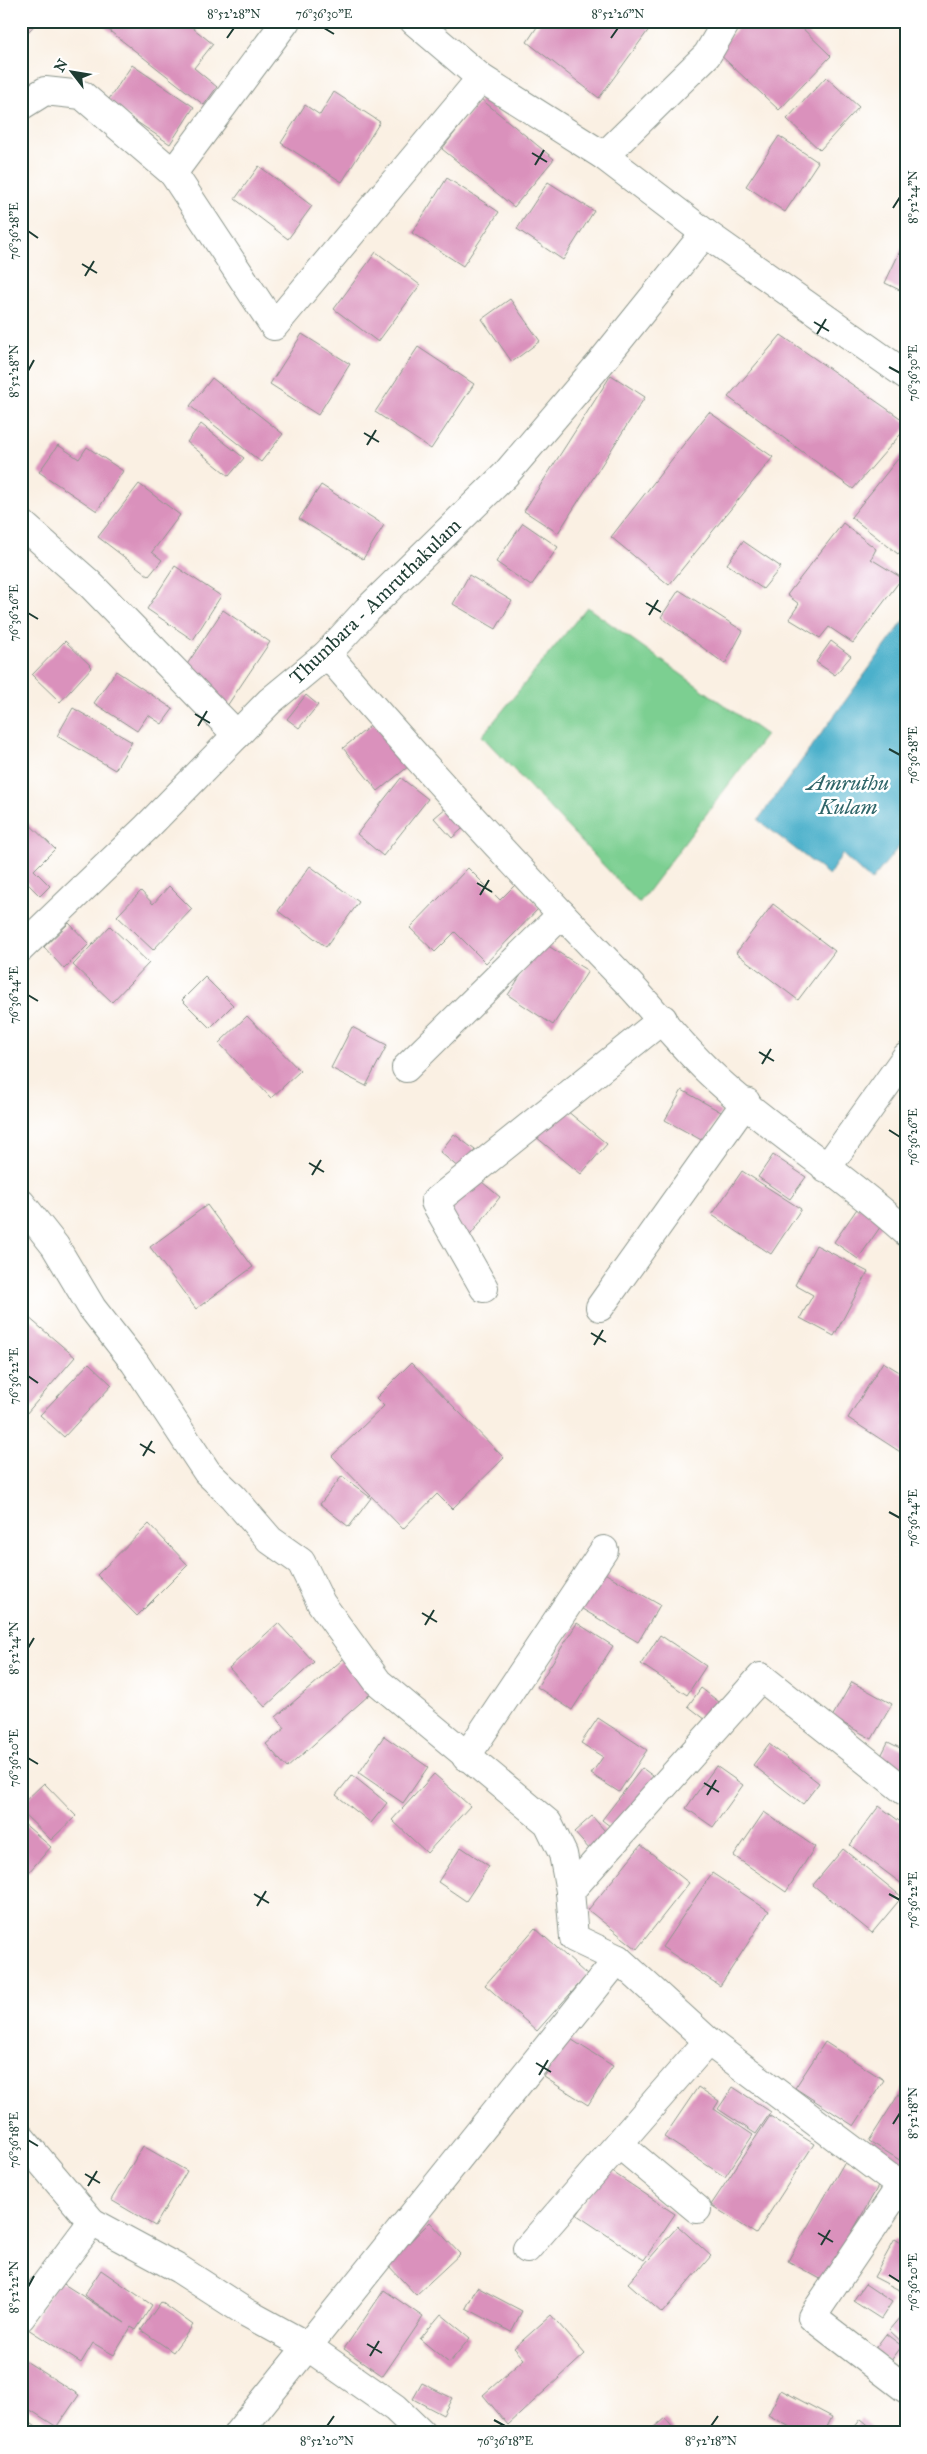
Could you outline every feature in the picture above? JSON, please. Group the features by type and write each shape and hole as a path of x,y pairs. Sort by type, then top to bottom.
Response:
{"street":[{"path":"173,173 286,21"},
{"path":"414,21 481,78 604,156 705,233 906,375"},
{"path":"604,156 707,55 727,21"},
{"path":"21,106 45,91 82,95 173,173 274,326 481,78"},
{"name":"Thumbara - Amruthakulam","path":"21,948 146,828 270,701 327,654 367,610 505,475 602,361 705,233"},
{"path":"21,523 88,582 236,735"},
{"path":"327,654 414,756 663,1019 707,1070 826,1169 876,1205 906,1232"},
{"path":"406,1068 562,914"},
{"path":"484,1288 435,1202 663,1019"},
{"path":"826,1169 906,1057"},
{"path":"600,1307 746,1102"},
{"path":"21,1203 54,1246 92,1308 135,1364 207,1472 233,1497 270,1540 301,1562 321,1603 378,1682 548,1824 563,1854 570,1891 574,1938 618,1959 708,2041 903,2189 812,2317 906,2389"},
{"path":"466,1757 604,1550"},
{"path":"570,1891 760,1677 906,1792"},
{"path":"238,2433 618,1959"},
{"path":"527,2249 708,2041"},
{"path":"21,2138 92,2222 179,2268 247,2313 307,2346 395,2408 421,2433"},
{"path":"619,2144 697,2208"},
{"path":"21,2317 92,2222"}],"green space":[{"path":"587,607 766,735 639,903 482,736"}],"water":[{"name":"Amruthu Kulam","path":"906,618 906,838 871,881 842,854 829,875 758,820"}],"building":[{"path":"21,21 38,21 21,40"},
{"path":"97,21 184,21 213,44 194,68 217,87 204,105"},
{"path":"541,21 655,21 599,98 527,42"},
{"path":"745,21 795,21 831,56 779,110 716,51"},
{"path":"132,65 194,107 170,144 107,102"},
{"path":"826,77 859,107 820,150 787,119"},
{"path":"334,92 380,122 342,182 281,143 305,105 320,115"},
{"path":"481,99 554,159 514,207 442,149"},
{"path":"779,136 818,162 785,212 746,186"},
{"path":"259,166 312,206 288,239 235,199"},
{"path":"447,178 499,212 463,266 412,233"},
{"path":"548,182 594,211 563,260 517,229"},
{"path":"902,247 906,249 906,293 885,283"},
{"path":"376,252 420,285 378,342 334,309"},
{"path":"510,299 540,341 512,362 482,319"},
{"path":"302,334 350,364 318,415 270,384"},
{"path":"781,335 906,422 906,428 853,489 728,397"},
{"path":"418,347 474,384 431,449 375,412"},
{"path":"611,375 645,397 558,533 524,511"},
{"path":"212,378 283,434 261,462 190,406"},
{"path":"709,412 773,457 669,585 611,537"},
{"path":"201,424 244,458 229,476 187,442"},
{"path":"58,445 79,459 87,447 123,471 97,511 39,472"},
{"path":"906,449 906,545 898,554 851,517"},
{"path":"139,484 180,515 152,552 162,560 149,576 98,537"},
{"path":"321,485 384,525 363,559 299,519"},
{"path":"523,523 558,547 531,586 496,562"},
{"path":"843,523 876,549 871,559 902,578 853,643 829,627 820,638 789,619 799,604 787,595"},
{"path":"743,541 781,567 763,589 727,564"},
{"path":"175,566 221,596 193,640 147,609"},
{"path":"469,575 512,601 496,629 453,604"},
{"path":"679,590 743,631 725,664 661,617"},
{"path":"223,610 270,642 227,706 180,675"},
{"path":"65,641 92,667 60,702 32,675"},
{"path":"831,641 851,656 835,675 816,662"},
{"path":"116,671 173,709 162,724 148,715 137,731 94,703"},
{"path":"306,695 318,705 299,728 287,719"},
{"path":"73,708 132,742 115,770 57,736"},
{"path":"374,723 409,766 378,791 343,748"},
{"path":"401,778 428,799 383,856 357,834"},
{"path":"453,802 470,822 452,838 434,818"},
{"path":"21,816 55,849 34,870 50,886 40,896 21,877"},
{"path":"310,866 359,902 326,947 278,911"},
{"path":"468,868 500,900 515,885 539,908 486,963 455,932 435,952 410,928"},
{"path":"169,886 192,909 153,950 117,916 141,891 153,904"},
{"path":"773,904 835,951 798,1000 736,953"},
{"path":"69,923 89,944 64,969 44,947"},
{"path":"110,926 149,963 112,1002 73,965"},
{"path":"542,942 588,971 553,1025 508,995"},
{"path":"205,977 233,1005 210,1028 182,1000"},
{"path":"247,1016 300,1071 271,1098 219,1043"},
{"path":"352,1027 387,1045 366,1086 331,1068"},
{"path":"682,1090 721,1112 705,1142 665,1120"},
{"path":"555,1101 607,1144 581,1174 530,1132"},
{"path":"454,1134 475,1150 460,1169 440,1152"},
{"path":"773,1155 806,1177 790,1199 758,1177"},
{"path":"742,1171 801,1209 771,1254 712,1215"},
{"path":"470,1172 500,1197 468,1238 437,1213"},
{"path":"207,1205 253,1267 196,1309 150,1247"},
{"path":"859,1206 883,1223 858,1259 834,1242"},
{"path":"816,1245 868,1272 834,1336 800,1318 813,1295 795,1285"},
{"path":"21,1311 75,1357 26,1414 21,1410"},
{"path":"883,1362 906,1376 905,1455 848,1418"},
{"path":"89,1363 112,1385 64,1437 40,1415"},
{"path":"411,1363 504,1458 452,1509 437,1494 403,1529 332,1456 384,1406 376,1398"},
{"path":"342,1476 371,1498 349,1527 320,1504"},
{"path":"149,1524 188,1565 137,1616 97,1575"},
{"path":"594,1567 660,1605 638,1642 572,1603"},
{"path":"278,1623 314,1662 265,1707 229,1668"},
{"path":"577,1623 613,1646 572,1710 537,1687"},
{"path":"660,1635 706,1666 687,1695 641,1664"},
{"path":"349,1654 378,1687 287,1768 266,1744 285,1728 276,1717"},
{"path":"852,1682 892,1704 872,1739 832,1717"},
{"path":"701,1688 728,1709 715,1727 688,1706"},
{"path":"598,1718 647,1750 619,1792 591,1774 603,1757 581,1743"},
{"path":"384,1736 428,1767 403,1803 359,1773"},
{"path":"888,1742 906,1751 906,1787 874,1770"},
{"path":"769,1744 819,1783 803,1804 753,1765"},
{"path":"716,1766 743,1785 713,1827 686,1808"},
{"path":"642,1768 664,1784 624,1837 602,1820"},
{"path":"434,1774 470,1806 427,1853 392,1820"},
{"path":"352,1775 387,1803 371,1823 336,1795"},
{"path":"44,1783 76,1816 51,1840 21,1811 21,1805"},
{"path":"879,1806 906,1826 906,1887 850,1845"},
{"path":"764,1812 815,1847 786,1892 734,1856"},
{"path":"592,1816 617,1845 599,1860 574,1832"},
{"path":"21,1821 51,1847 28,1873 21,1866"},
{"path":"641,1845 689,1883 637,1949 588,1910"},
{"path":"461,1847 489,1866 466,1901 438,1882"},
{"path":"843,1849 902,1897 872,1933 813,1885"},
{"path":"712,1873 769,1911 720,1986 662,1947"},
{"path":"535,1928 587,1975 537,2031 485,1985"},
{"path":"569,2038 613,2066 588,2105 544,2077"},
{"path":"825,2042 884,2080 854,2126 795,2088"},
{"path":"906,2083 906,2164 869,2141"},
{"path":"698,2087 719,2101 714,2109 753,2135 725,2177 664,2137"},
{"path":"733,2087 771,2112 756,2134 718,2109"},
{"path":"770,2116 814,2144 756,2234 711,2205"},
{"path":"143,2146 187,2171 155,2226 111,2200"},
{"path":"844,2163 880,2183 824,2281 788,2261"},
{"path":"608,2169 675,2214 644,2260 577,2215"},
{"path":"430,2222 460,2254 416,2295 387,2264"},
{"path":"678,2226 711,2256 662,2313 628,2283"},
{"path":"895,2239 906,2246 906,2287 903,2292 874,2277"},
{"path":"101,2270 152,2305 136,2330 131,2327 114,2355 93,2343 81,2363 28,2329 59,2281 125,2323 84,2295"},
{"path":"865,2284 892,2302 881,2319 853,2301"},
{"path":"477,2287 522,2311 511,2332 466,2308"},
{"path":"384,2290 423,2317 383,2376 344,2349"},
{"path":"161,2302 193,2325 173,2352 141,2330"},
{"path":"906,2310 906,2342 904,2344 889,2330"},
{"path":"441,2314 470,2338 449,2363 420,2339"},
{"path":"551,2315 585,2354 508,2425 483,2395 524,2359 514,2348"},
{"path":"886,2334 902,2346 890,2362 874,2350"},
{"path":"24,2360 79,2395 57,2427 21,2404 21,2365"},
{"path":"422,2383 452,2398 443,2415 413,2399"},
{"path":"781,2390 832,2417 824,2433 801,2433 768,2415"},
{"path":"21,2416 36,2427 31,2433 21,2433"},
{"path":"665,2418 677,2433 647,2433"},
{"path":"861,2419 878,2433 850,2433"}]}
